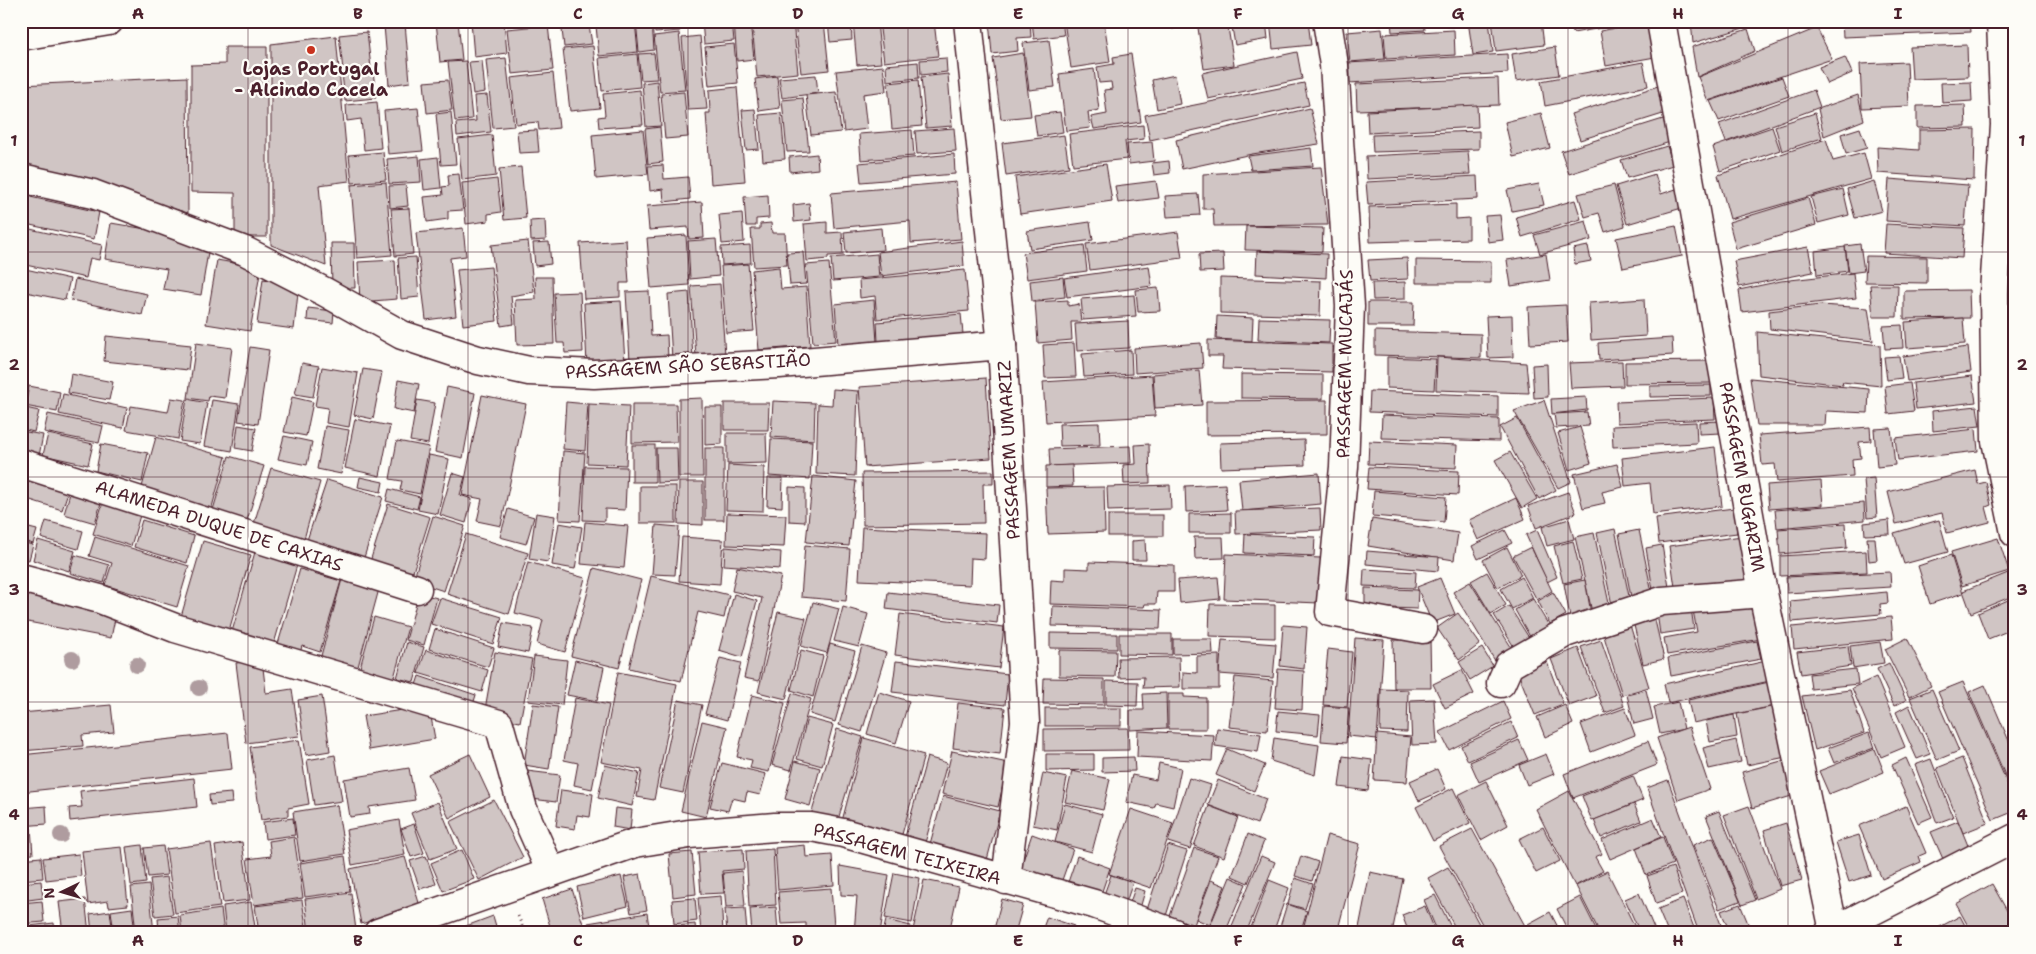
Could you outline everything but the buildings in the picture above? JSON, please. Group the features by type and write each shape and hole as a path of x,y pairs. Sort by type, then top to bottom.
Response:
{"street":[{"path":"21,36 109,21"},
{"name":"PASSAGEM UMARIZ","path":"968,21 1002,345 1025,722 1006,880"},
{"name":"PASSAGEM MUCAJÁS","path":"1327,21 1334,65 1350,306 1344,467 1330,612 1424,629"},
{"name":"PASSAGEM BUGARIM","path":"1661,21 1762,592 1832,932"},
{"path":"2001,21 2005,125 2004,294 1996,441 2015,532"},
{"name":"PASSAGEM SÃO SEBASTIÃO","path":"21,178 93,194 246,251 326,292 402,335 478,360 529,371 594,374 779,364 1002,345"},
{"name":"ALAMEDA DUQUE DE CAXIAS","path":"21,463 417,589"},
{"path":"21,578 100,599 175,628 499,724 523,809 551,872"},
{"path":"1501,682 1509,665 1565,633 1662,601 1762,592"},
{"name":"PASSAGEM TEIXEIRA","path":"378,933 635,843 689,834 775,827 811,828 843,833 1094,904 1174,933"},
{"path":"1832,932 2015,838"}],"place":[{"name":"Lojas Portugal - Alcindo Cacela","path":"311,50"}]}
